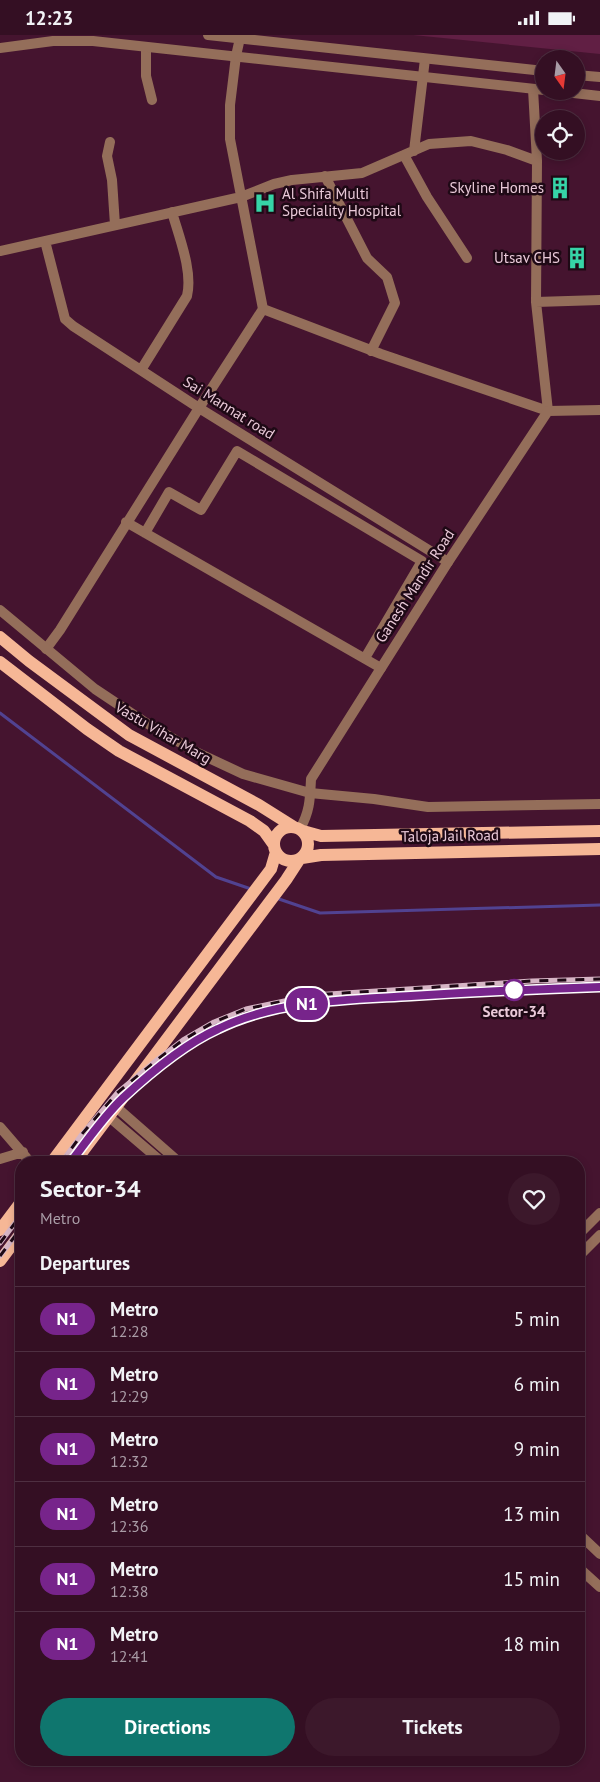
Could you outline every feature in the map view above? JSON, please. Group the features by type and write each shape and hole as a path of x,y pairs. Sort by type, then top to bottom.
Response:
{"main road":[{"name":"Vastu Vihar Marg","path":"0,637 43,673 129,735 259,805 299,829"},
{"path":"0,662 102,740 250,821 264,831 280,857 286,861 292,862 300,859"},
{"path":"56,1156 271,869 275,839 287,827 299,829 307,837 309,847 307,853 300,859 79,1156"},
{"name":"Taloja Jail Road","path":"299,829 320,836 600,831"},
{"name":"Taloja Jail Road","path":"300,859 321,855 600,849"},
{"path":"0,1230 15,1210"},
{"path":"0,1261 15,1241"}],"street":[{"path":"208,35 535,70"},
{"path":"46,649 60,630 262,309 230,139 229,122 236,57 240,39"},
{"path":"0,48 66,40 535,89"},
{"path":"304,64 308,46"},
{"path":"146,47 146,76 152,100"},
{"path":"426,59 409,153 427,197 467,258"},
{"path":"585,76 600,77"},
{"path":"585,94 600,96"},
{"path":"538,100 536,302 548,411"},
{"path":"110,141 107,156 112,180 115,225"},
{"path":"0,251 240,197 274,184 292,180 362,173 429,144 471,141 537,161"},
{"path":"324,176 367,258 387,277 395,303 371,351"},
{"path":"141,370 187,296 189,289 190,281 172,212"},
{"name":"Sai Mannat road","path":"45,241 65,319 73,326 199,408 448,561"},
{"path":"536,302 600,300"},
{"path":"262,309 371,351 548,411 600,410"},
{"name":"Ganesh Mandir Road","path":"299,829 308,816 311,779 448,561 548,411"},
{"path":"144,533 168,492 201,510 237,451 422,561 365,658"},
{"path":"126,523 381,668"},
{"path":"0,610 95,689 143,721 196,752 243,774 310,793 374,799 428,807 600,804"},
{"path":"112,1111 156,1156"},
{"path":"112,1111 171,1156"},
{"path":"0,1127 26,1156"},
{"path":"0,1159 23,1152"},
{"path":"585,1228 600,1213"},
{"path":"585,1250 600,1235"},
{"path":"585,1540 600,1554"},
{"path":"585,1573 599,1585"}],"shaded area":[{"path":"413,35 600,35 600,54 585,52 585,50 561,50"}],"waterway":[{"path":"0,713 216,877 251,889"},
{"path":"276,898 320,913 600,905"}],"railway":[{"path":"66,1156 117,1093 158,1059 183,1040 214,1022 246,1009 313,995 532,981 600,979"},
{"path":"558,988 600,987"},
{"path":"76,1156 122,1099 153,1073"},
{"path":"0,1243 15,1223"},
{"path":"0,1256 15,1236"}],"metro line":[{"name":"N1","path":"75,1156 122,1099 163,1065 188,1046 217,1029 249,1016 313,1002 600,987"}],"place":[{"name":"Skyline Homes","path":"560,188"},
{"name":"Al Shifa Multi Speciality Hospital","path":"265,203"},
{"name":"Utsav CHS","path":"577,258"},
{"name":"Sector-34","path":"514,990"}]}
